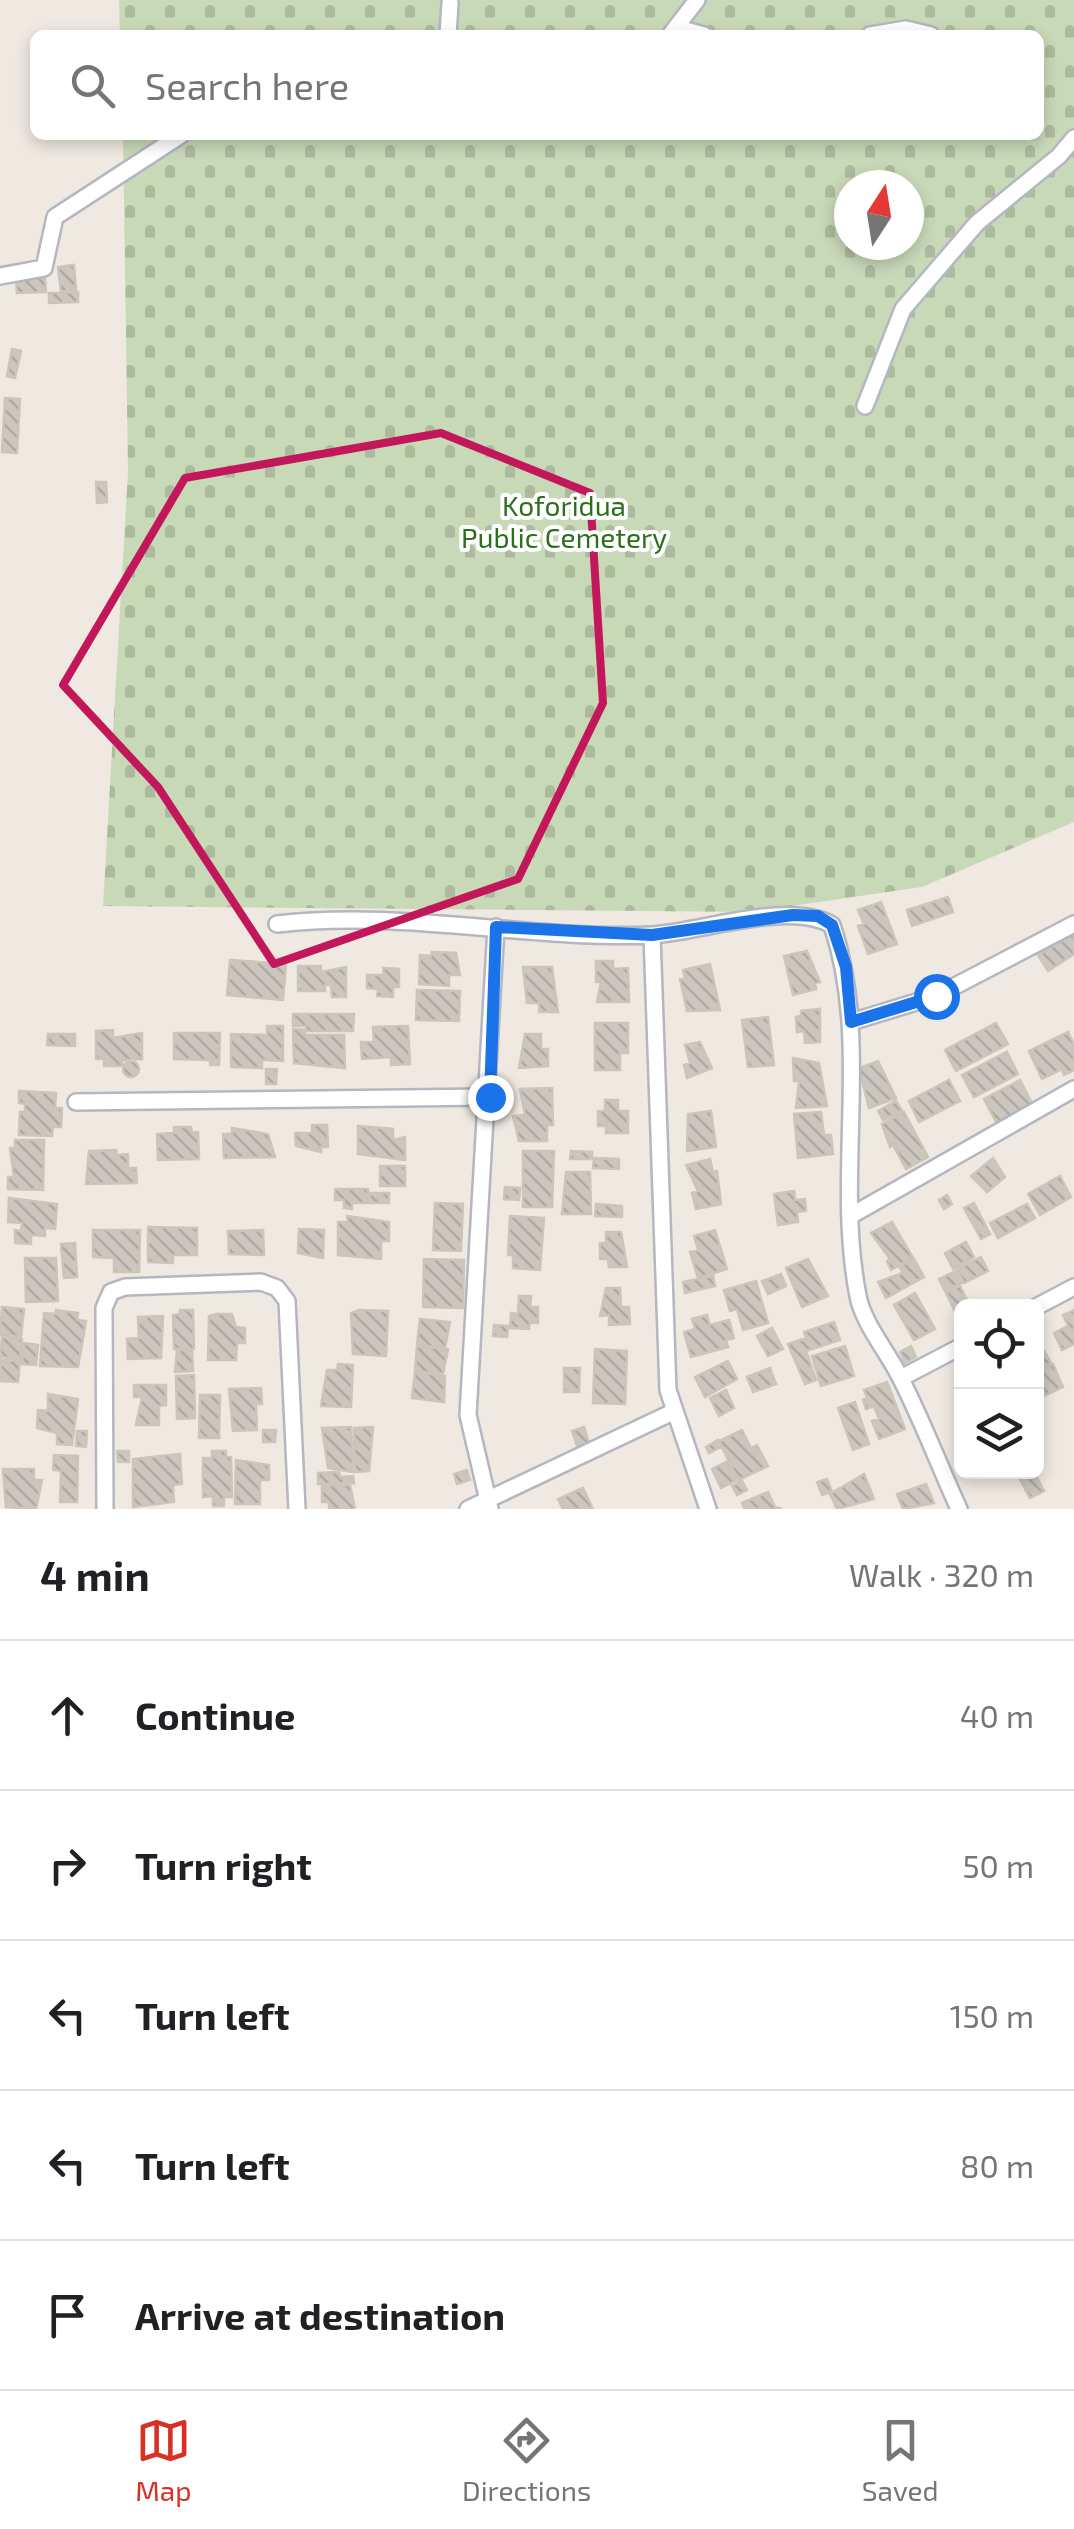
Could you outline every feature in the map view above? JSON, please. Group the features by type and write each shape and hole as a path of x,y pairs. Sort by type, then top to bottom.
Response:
{"street":[{"path":"675,30 697,0"},
{"path":"448,30 450,2"},
{"path":"865,406 903,309 977,223 1059,156 1074,138"},
{"path":"0,276 6,278 44,268 54,216 172,140"},
{"path":"277,924 358,918 652,935 793,915 818,916 832,925 846,967 851,1022 852,1215 858,1300 901,1378 959,1509"},
{"path":"851,1022 936,996 1074,924"},
{"path":"489,1505 468,1416 490,1097 496,927"},
{"path":"652,935 666,1363 674,1412 708,1509"},
{"path":"852,1215 1074,1089"},
{"path":"76,1102 490,1097"},
{"path":"105,1509 104,1308 111,1292 125,1286 261,1282 276,1288 287,1301 297,1509"},
{"path":"1044,1303 1074,1287"},
{"path":"901,1378 954,1350"},
{"path":"468,1509 489,1505 674,1412"}],"highlighted area":[{"path":"441,433 590,493 603,703 518,879 274,964 158,787 63,685 185,478"}],"green space":[{"name":"Koforidua Public Cemetery","path":"119,0 1074,0 1074,822 922,887 750,912 103,906 128,472 123,140 1044,140 1044,30 120,30"}],"building":[{"path":"74,265 76,290 61,292 58,267"},
{"path":"45,277 46,292 17,293 16,278"},
{"path":"78,292 78,302 49,303 49,293"},
{"path":"12,349 21,351 15,378 7,376"},
{"path":"5,398 20,399 17,453 2,452"},
{"path":"96,482 106,482 107,502 97,503"},
{"path":"948,897 953,912 912,926 907,910"},
{"path":"881,902 897,944 868,954 858,926 864,924 858,910"},
{"path":"1074,933 1074,954 1048,971 1038,955"},
{"path":"807,951 820,982 815,983 816,989 793,995 784,956"},
{"path":"432,952 456,953 460,975 449,975 449,986 419,984 420,955 431,956"},
{"path":"230,960 286,964 283,1000 227,995"},
{"path":"596,961 613,961 613,969 628,968 629,1002 597,1002 601,982 596,982"},
{"path":"710,964 720,1010 687,1011 680,979 685,978 683,970"},
{"path":"298,966 321,966 321,972 346,967 346,997 332,997 331,985 325,985 325,991 298,991"},
{"path":"523,967 552,967 558,1012 539,1012 539,1003 527,1003"},
{"path":"383,968 399,969 399,987 393,987 393,997 377,996 378,989 367,988 367,975 384,975"},
{"path":"417,990 460,991 459,1021 416,1020"},
{"path":"820,1009 820,1042 805,1043 804,1031 797,1032 796,1017 801,1016 801,1011"},
{"path":"293,1014 354,1014 353,1031 306,1031 306,1026 293,1026"},
{"path":"768,1017 774,1065 748,1067 742,1020"},
{"path":"595,1023 628,1023 628,1053 620,1053 620,1070 595,1070"},
{"path":"996,1023 1008,1044 956,1071 945,1050"},
{"path":"267,1026 283,1026 283,1061 262,1060 262,1068 231,1067 231,1034 267,1035"},
{"path":"408,1026 410,1064 391,1065 391,1057 362,1059 361,1042 374,1042 373,1027"},
{"path":"293,1029 305,1030 305,1035 344,1035 345,1068 294,1063"},
{"path":"113,1030 113,1038 142,1033 142,1059 122,1060 122,1066 104,1066 104,1059 96,1059 96,1031"},
{"path":"1068,1032 1074,1044 1074,1070 1064,1075 1062,1069 1042,1079 1029,1051"},
{"path":"174,1033 220,1033 219,1065 210,1065 210,1060 174,1059"},
{"path":"48,1034 75,1034 75,1046 47,1045"},
{"path":"525,1034 541,1034 541,1049 548,1049 548,1066 519,1068"},
{"path":"700,1042 712,1068 687,1078 684,1065 690,1063 685,1045"},
{"path":"1007,1052 1018,1074 974,1097 962,1075"},
{"path":"793,1058 819,1063 827,1106 796,1108 799,1081 794,1081"},
{"path":"131,1061 139,1069 131,1077 123,1069"},
{"path":"878,1061 896,1098 869,1108 859,1068"},
{"path":"266,1069 277,1069 276,1084 266,1084"},
{"path":"949,1080 960,1101 919,1122 909,1101"},
{"path":"1020,1080 1033,1105 997,1124 984,1099"},
{"path":"552,1088 553,1125 547,1125 547,1141 519,1141 513,1116 525,1115 520,1089"},
{"path":"19,1091 56,1093 55,1108 62,1108 61,1127 53,1127 52,1136 19,1135 20,1112 25,1112 25,1104 19,1103"},
{"path":"605,1100 618,1100 618,1111 628,1111 628,1133 606,1133 606,1126 598,1126 598,1111 605,1111"},
{"path":"896,1101 902,1111 883,1120 878,1111"},
{"path":"711,1111 716,1147 687,1151 688,1114"},
{"path":"821,1112 824,1135 831,1135 833,1154 798,1158 794,1114"},
{"path":"904,1112 928,1157 906,1169 893,1145 890,1147 882,1124"},
{"path":"312,1125 327,1125 328,1147 321,1147 321,1152 296,1146 295,1133 312,1133"},
{"path":"358,1126 393,1129 393,1140 405,1137 405,1160 358,1154"},
{"path":"174,1127 191,1127 192,1133 198,1132 199,1159 158,1160 157,1134 174,1133"},
{"path":"232,1128 268,1134 275,1157 224,1158 223,1134 232,1134"},
{"path":"15,1140 44,1140 43,1190 8,1189 8,1177 14,1177 10,1148 15,1148"},
{"path":"116,1150 117,1155 128,1154 128,1168 136,1168 137,1183 86,1184 89,1151"},
{"path":"523,1151 554,1151 552,1207 523,1207"},
{"path":"571,1151 592,1152 592,1159 570,1159"},
{"path":"594,1158 619,1159 619,1169 593,1168"},
{"path":"993,1158 1005,1177 987,1192 971,1176"},
{"path":"710,1159 713,1172 717,1171 721,1204 696,1209 692,1193 698,1191 686,1165"},
{"path":"380,1166 405,1166 405,1186 380,1186"},
{"path":"566,1172 590,1172 591,1214 562,1214"},
{"path":"1060,1176 1071,1197 1040,1215 1028,1194"},
{"path":"505,1187 520,1188 519,1200 504,1199"},
{"path":"335,1189 368,1189 368,1203 352,1203 352,1209 344,1208 344,1200 335,1200"},
{"path":"794,1191 795,1200 805,1199 806,1211 797,1212 798,1222 778,1225 774,1194"},
{"path":"370,1193 389,1193 389,1203 370,1203"},
{"path":"947,1195 952,1204 944,1209 939,1200"},
{"path":"9,1198 57,1204 55,1229 45,1228 45,1236 31,1235 31,1244 15,1243 15,1230 21,1231 22,1223 8,1222"},
{"path":"435,1203 463,1204 461,1251 433,1250"},
{"path":"974,1203 990,1234 981,1239 964,1208"},
{"path":"596,1204 622,1206 622,1217 595,1216"},
{"path":"1027,1204 1035,1218 998,1238 990,1223"},
{"path":"347,1216 389,1222 389,1241 381,1241 381,1259 338,1255 338,1222 348,1222"},
{"path":"510,1216 544,1218 540,1270 513,1268 513,1255 508,1255"},
{"path":"892,1222 913,1258 891,1270 887,1261 890,1259 871,1233"},
{"path":"148,1227 197,1228 197,1255 173,1255 173,1263 148,1262"},
{"path":"299,1229 324,1230 323,1258 298,1253"},
{"path":"93,1230 140,1230 139,1272 114,1272 114,1258 93,1257"},
{"path":"263,1230 264,1255 229,1254 228,1231"},
{"path":"715,1230 727,1269 698,1278 690,1252 698,1250 694,1236"},
{"path":"606,1232 621,1232 627,1267 609,1267 608,1259 600,1259 600,1243 606,1243"},
{"path":"966,1242 974,1257 953,1269 945,1253"},
{"path":"75,1243 77,1277 64,1278 61,1244"},
{"path":"981,1257 988,1271 964,1283 957,1269"},
{"path":"25,1258 56,1258 58,1301 26,1302"},
{"path":"424,1259 464,1260 463,1308 423,1307"},
{"path":"808,1259 828,1296 802,1307 786,1268"},
{"path":"914,1259 924,1277 886,1298 878,1282 903,1273 899,1266"},
{"path":"956,1271 962,1283 945,1291 939,1279"},
{"path":"781,1274 786,1286 768,1294 762,1281"},
{"path":"713,1276 715,1286 685,1293 683,1282"},
{"path":"756,1281 768,1323 743,1330 737,1309 730,1311 724,1290"},
{"path":"960,1286 966,1299 954,1299 954,1310 946,1293"},
{"path":"606,1288 620,1288 621,1307 629,1307 630,1324 609,1325 609,1315 600,1316"},
{"path":"915,1293 935,1329 914,1340 894,1305"},
{"path":"519,1296 531,1296 530,1307 538,1307 538,1323 530,1323 529,1329 510,1328 511,1313 518,1314"},
{"path":"2,1307 24,1309 21,1337 0,1335"},
{"path":"56,1310 78,1313 77,1320 86,1321 78,1367 40,1366 44,1313 56,1314"},
{"path":"180,1310 193,1310 194,1349 174,1349 173,1315 180,1314"},
{"path":"1074,1310 1074,1344 1062,1350 1054,1333 1068,1326 1063,1315"},
{"path":"388,1311 386,1356 353,1354 351,1313"},
{"path":"232,1314 236,1327 245,1328 245,1343 237,1343 236,1360 208,1360 209,1316"},
{"path":"707,1315 710,1325 729,1320 734,1338 726,1340 728,1347 691,1357 684,1332 695,1329 692,1319"},
{"path":"163,1316 161,1358 128,1359 127,1339 139,1338 138,1317"},
{"path":"420,1319 450,1322 445,1348 417,1345"},
{"path":"834,1322 840,1340 806,1351 816,1380 805,1384 788,1344 806,1338 804,1332"},
{"path":"494,1325 508,1326 507,1337 493,1336"},
{"path":"772,1328 783,1349 768,1356 757,1336"},
{"path":"2,1337 22,1339 20,1359 0,1357"},
{"path":"24,1343 38,1345 36,1365 22,1364"},
{"path":"417,1346 448,1349 443,1374 415,1371"},
{"path":"845,1346 854,1376 821,1386 812,1356"},
{"path":"911,1346 916,1357 905,1363 900,1352"},
{"path":"595,1349 627,1351 625,1404 593,1403"},
{"path":"177,1350 192,1350 193,1371 175,1372"},
{"path":"1,1360 20,1361 18,1382 0,1381"},
{"path":"728,1361 737,1379 705,1397 695,1377"},
{"path":"338,1364 353,1365 351,1407 321,1406 327,1370 337,1370"},
{"path":"1053,1364 1063,1387 1044,1396 1044,1389 1044,1368"},
{"path":"564,1368 580,1368 579,1392 564,1392"},
{"path":"770,1368 776,1384 753,1392 747,1377"},
{"path":"415,1372 445,1376 444,1402 412,1398"},
{"path":"194,1375 195,1418 177,1419 176,1376"},
{"path":"887,1382 905,1429 879,1439 872,1421 879,1419 874,1406 866,1409 864,1390"},
{"path":"134,1385 166,1385 166,1405 159,1406 159,1425 136,1425 142,1397 134,1397"},
{"path":"261,1388 262,1404 256,1404 257,1430 233,1431 229,1389"},
{"path":"726,1390 734,1408 719,1416 710,1398"},
{"path":"48,1394 78,1399 72,1445 57,1444 57,1433 37,1428 38,1410 48,1411"},
{"path":"200,1395 220,1395 219,1438 199,1438"},
{"path":"855,1402 869,1444 853,1450 838,1408"},
{"path":"351,1427 353,1472 328,1468 322,1428"},
{"path":"373,1427 369,1471 355,1472 354,1428"},
{"path":"584,1427 589,1443 577,1446 572,1431"},
{"path":"263,1430 276,1430 275,1442 263,1442"},
{"path":"742,1430 751,1448 757,1445 768,1466 738,1480 719,1441"},
{"path":"77,1431 87,1431 86,1447 76,1446"},
{"path":"718,1440 721,1447 709,1453 706,1447"},
{"path":"117,1451 129,1451 129,1462 118,1462"},
{"path":"212,1451 226,1451 226,1457 231,1457 232,1497 224,1497 224,1506 213,1506 213,1496 203,1497 203,1458 212,1458"},
{"path":"180,1454 182,1484 173,1485 174,1502 133,1507 133,1459"},
{"path":"54,1455 78,1456 77,1502 60,1502 61,1471 53,1470"},
{"path":"236,1460 269,1465 269,1480 260,1480 260,1504 235,1504"},
{"path":"728,1461 737,1480 721,1488 712,1469"},
{"path":"3,1469 34,1469 34,1480 42,1480 36,1509 6,1507"},
{"path":"467,1470 470,1480 457,1484 454,1474"},
{"path":"339,1472 340,1477 353,1476 354,1483 318,1484 318,1473"},
{"path":"864,1474 874,1499 837,1509 830,1494"},
{"path":"827,1479 832,1492 822,1495 817,1482"},
{"path":"1020,1479 1038,1479 1044,1491 1030,1498"},
{"path":"742,1481 747,1490 737,1495 732,1486"},
{"path":"926,1484 934,1503 903,1509 897,1494"},
{"path":"350,1485 355,1509 329,1509 329,1502 322,1502 322,1486"},
{"path":"583,1488 593,1509 563,1509 558,1499"},
{"path":"768,1492 775,1507 782,1509 745,1509 742,1503"}],"route":[{"path":"490,1097 496,927 652,935 793,915 818,916 832,925 846,967 851,1022 936,996"}]}
